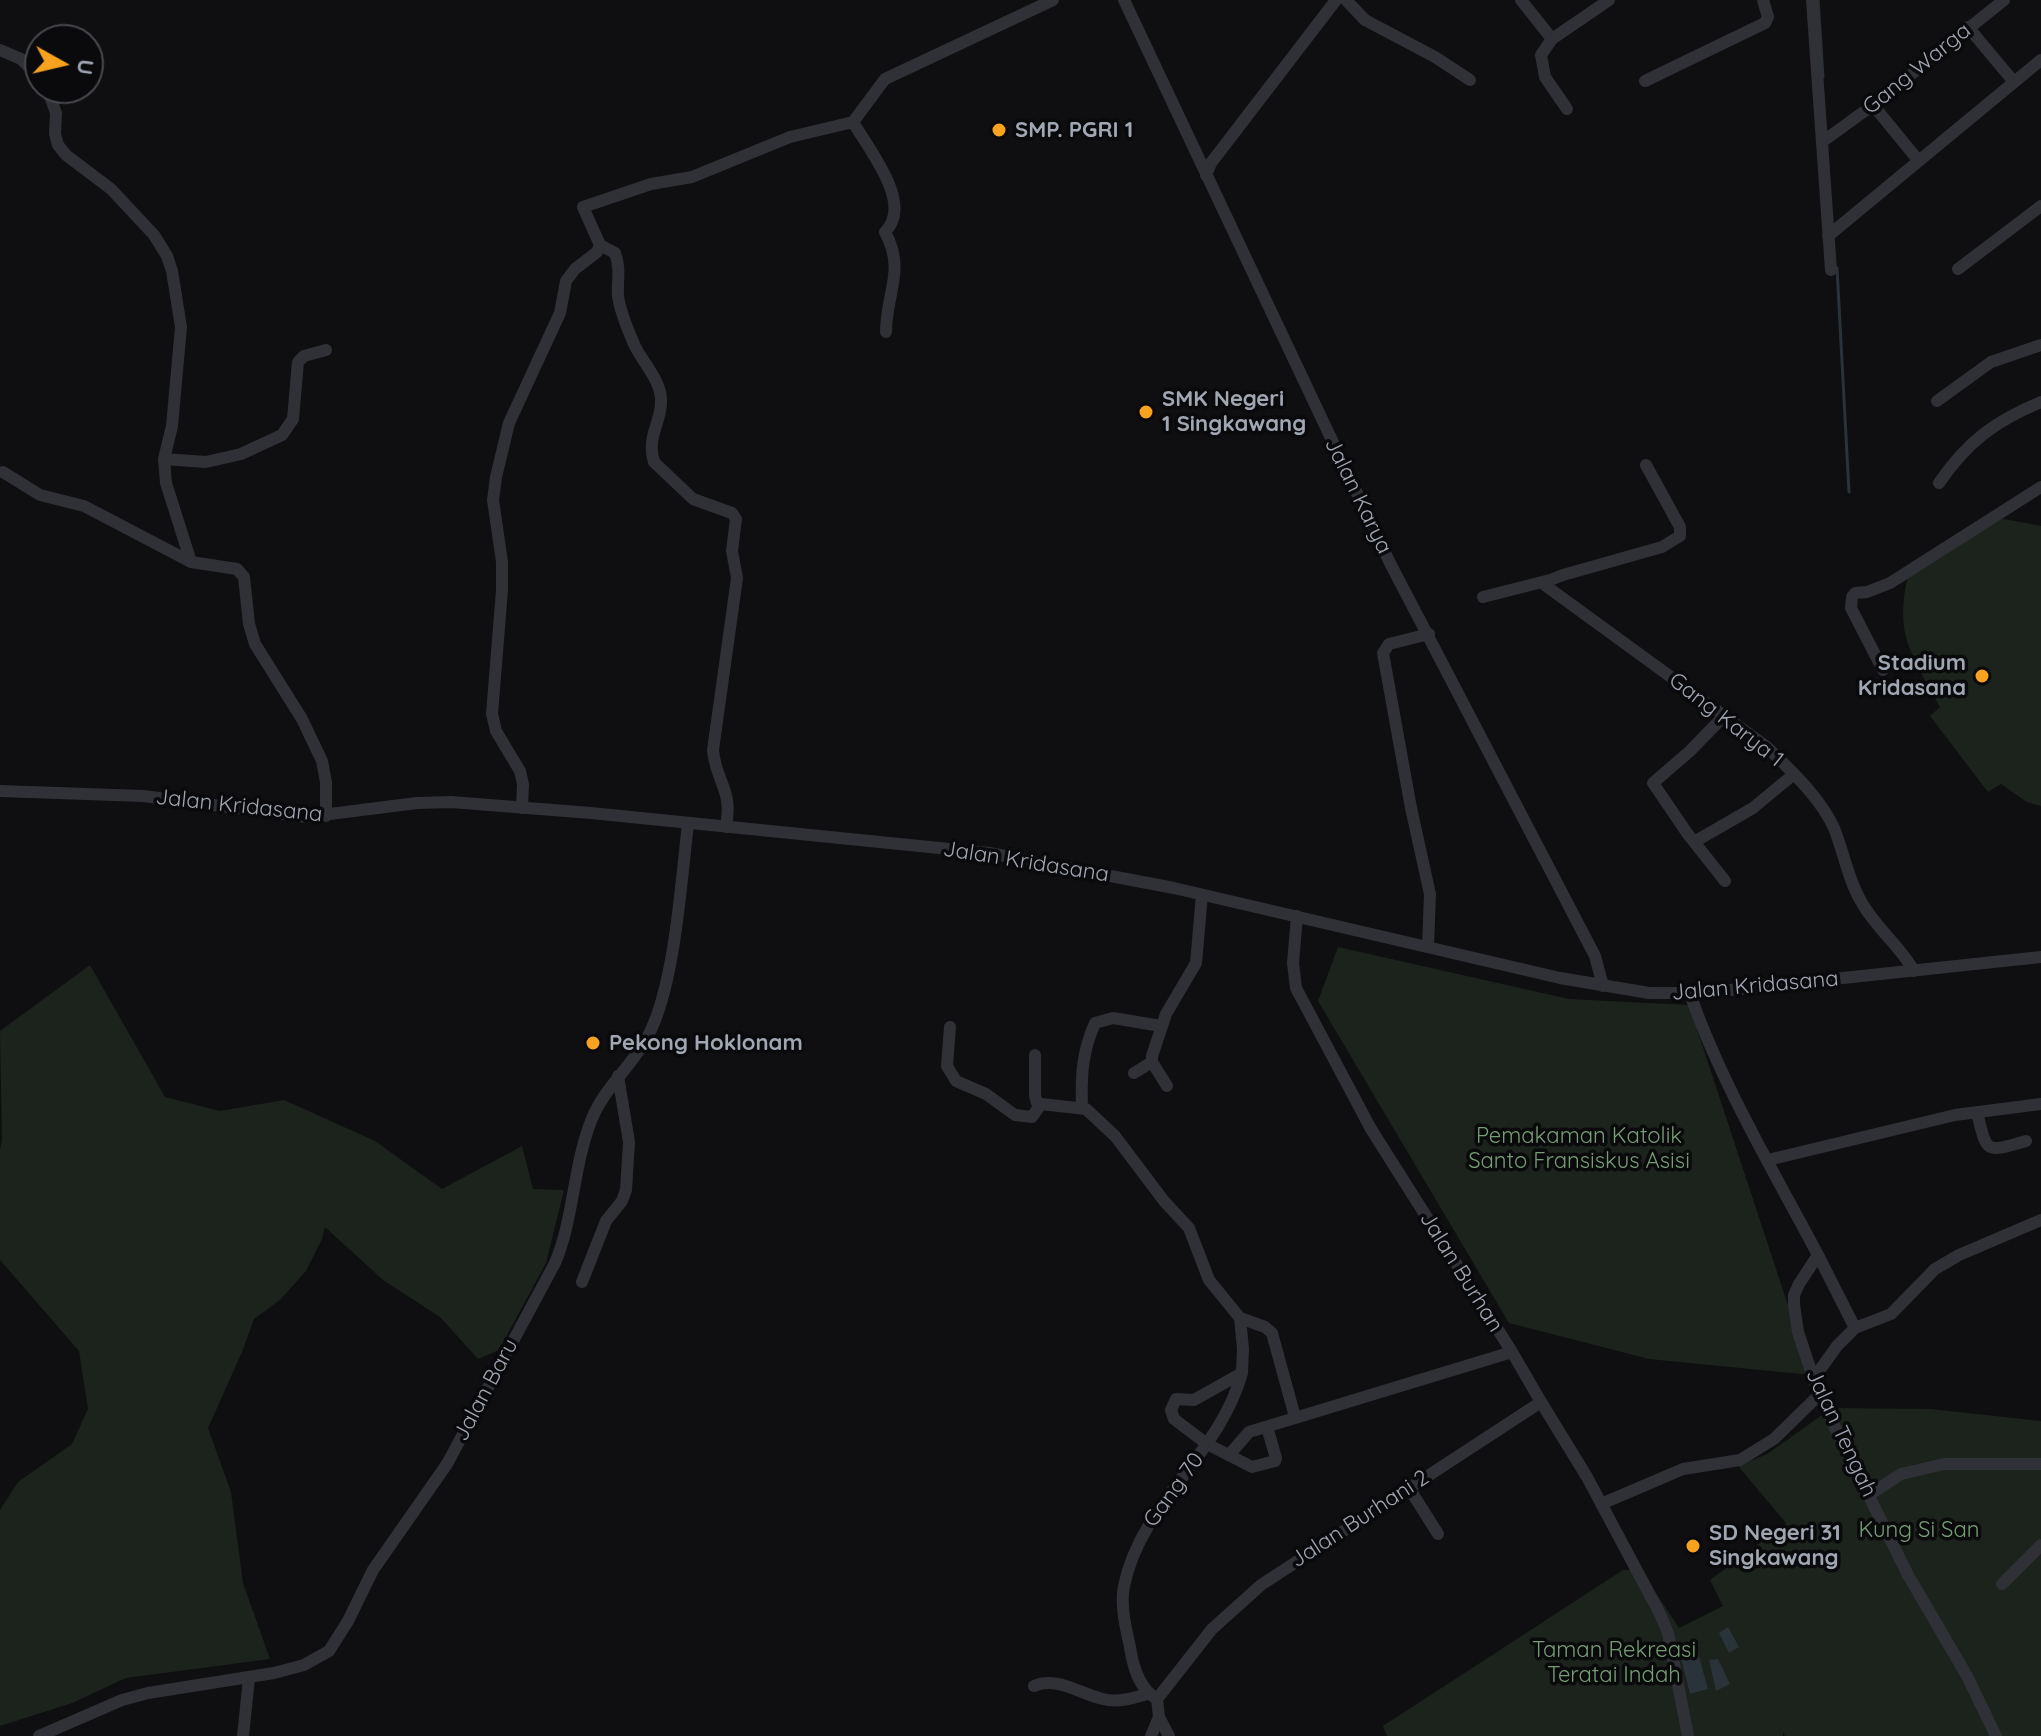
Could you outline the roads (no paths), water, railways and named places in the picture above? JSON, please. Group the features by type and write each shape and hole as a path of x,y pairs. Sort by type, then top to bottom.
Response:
{"street":[{"path":"726,827 729,801 713,750 737,578 734,562 735,516 693,499 654,462 652,438 661,398 635,345 620,305 620,268 615,253 600,245 583,207 651,184 692,177 790,137 853,122 885,79 1053,0"},
{"name":"Jalan Karya","path":"1124,0 1390,563 1595,956 1603,986"},
{"path":"1206,175 1211,163 1336,0"},
{"path":"1346,0 1365,20 1435,57 1470,80"},
{"path":"1521,0 1552,39"},
{"path":"1567,109 1542,68 1541,55 1552,39 1609,0"},
{"path":"1645,81 1765,23 1768,17 1763,0"},
{"path":"1812,0 1833,232 1831,270"},
{"name":"Gang Warga","path":"1826,140 2004,0"},
{"path":"1968,27 2014,82"},
{"path":"0,50 24,62"},
{"path":"1833,232 2041,60"},
{"path":"53,104 58,145 66,155 111,189 154,235 167,256 181,327 172,426 164,459 166,483 191,562"},
{"path":"1873,105 1918,160"},
{"path":"853,122 896,200 895,216 885,232 893,247 896,277 886,312 886,332"},
{"path":"1958,269 2041,206"},
{"path":"522,808 520,771 496,731 492,714 502,590 502,562 493,500 496,477 509,423 560,313 566,281 575,269 597,252 600,245"},
{"path":"1937,401 1991,362 2041,345"},
{"path":"164,459 206,462 241,454 282,435 292,423 298,362 309,353 326,350"},
{"path":"1939,483 1979,435 2021,409 2041,402"},
{"path":"1483,597 1662,547 1680,536 1680,527 1646,465"},
{"path":"3,472 40,495 84,506 191,562 237,569 244,577 249,624 255,644 302,719 322,761 326,782 326,816"},
{"path":"1883,670 1851,608 1855,593 1890,583 2041,487"},
{"name":"Gang Karya 1","path":"1550,580 1546,584 1548,588 1767,747 1794,774 1831,823 1863,905 1895,942 1914,971"},
{"path":"1428,947 1430,894 1383,653 1389,644 1429,634"},
{"path":"1724,716 1653,783 1725,881"},
{"path":"1694,842 1753,808 1794,774"},
{"name":"Jalan Kridasana","path":"0,791 143,796 286,815 326,816 435,802 989,853 1058,864 1603,986 1649,993 1690,994 2041,957"},
{"name":"Jalan Baru","path":"39,1736 136,1696 249,1678 304,1665 332,1648 373,1570 440,1476 555,1263 566,1232 590,1122 600,1102 646,1039 659,1007 674,931 688,824"},
{"path":"1134,1073 1152,1062 1161,1026 1196,963 1202,895"},
{"name":"Jalan Burhan","path":"1229,1455 1243,1436 1267,1427 1512,1352 1371,1129 1296,988 1293,963 1297,916"},
{"path":"1690,994 1723,1074 1855,1328"},
{"path":"1082,1107 1081,1071 1085,1048 1095,1023 1113,1018 1161,1026"},
{"path":"950,1027 947,1066 956,1081 986,1094 1022,1117 1032,1117 1038,1106 1035,1096 1035,1055"},
{"path":"1152,1062 1167,1086"},
{"path":"582,1282 606,1221 622,1201 626,1190 629,1142 618,1076"},
{"path":"1768,1160 1866,1135 1977,1112 2041,1104"},
{"path":"1038,1106 1082,1107 1115,1136 1164,1201 1189,1228 1209,1280 1240,1318 1265,1327 1272,1333 1295,1417"},
{"path":"1977,1112 1985,1144 1990,1148 1998,1149 2026,1141"},
{"path":"1814,1378 1837,1346 1855,1328 1891,1314 1935,1269 2041,1220"},
{"name":"Jalan Tengah","path":"1818,1255 1794,1295 1798,1332 1819,1395 1908,1575 1967,1676 1996,1736"},
{"path":"1240,1318 1242,1373 1194,1400 1179,1398 1173,1401 1171,1410 1174,1419 1207,1444 1252,1467 1275,1461 1267,1427"},
{"path":"1512,1352 1601,1504 1668,1633 1688,1736"},
{"name":"Gang 70","path":"1159,1717 1152,1696 1133,1664 1123,1589 1148,1524 1207,1444 1234,1398 1242,1373"},
{"path":"1601,1504 1683,1469 1740,1460 1774,1439 1819,1395"},
{"name":"Jalan Burhani 2","path":"1152,1696 1212,1629 1261,1585 1541,1402"},
{"path":"1869,1495 1901,1474 1944,1464 2041,1464"},
{"path":"1409,1488 1438,1534"},
{"path":"2002,1584 2041,1545"},
{"path":"243,1736 249,1678"},
{"path":"1034,1686 1051,1683 1101,1699 1120,1701 1152,1696"},
{"path":"1151,1736 1159,1717"},
{"path":"1159,1717 1169,1736"}],"waterway":[{"path":"1818,0 1823,77"},
{"path":"1837,268 1849,492"}],"place":[{"name":"SMP. PGRI 1","path":"999,130"},
{"name":"SMK Negeri 1 Singkawang","path":"1146,412"},
{"name":"Stadium Kridasana","path":"1982,676"},
{"name":"Pekong Hoklonam","path":"593,1043"},
{"name":"SD Negeri 31 Singkawang","path":"1693,1546"}],"park label":[{"name":"Pemakaman Katolik Santo Fransiskus Asisi","path":"1579,1148"},
{"name":"Kung Si San","path":"1919,1530"},
{"name":"Taman Rekreasi Teratai Indah","path":"1614,1662"}]}
